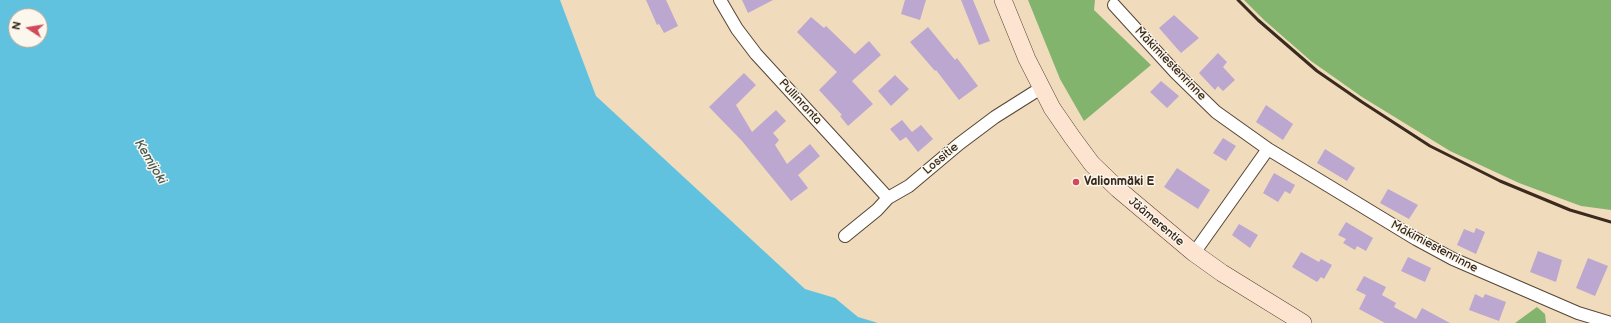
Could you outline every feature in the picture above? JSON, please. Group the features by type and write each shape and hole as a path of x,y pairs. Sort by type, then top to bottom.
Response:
{"main road":[{"name":"Jäämerentie","path":"1003,0 1027,59 1052,108 1092,164 1118,189 1194,253 1222,273 1302,323"}],"street":[{"name":"Pullinranta","path":"720,0 737,29 756,54 888,198"},
{"name":"Mäkimiestenrinne","path":"1114,5 1176,73 1216,112 1268,149 1416,240 1453,260 1575,318 1611,323"},
{"name":"Lossitie","path":"844,236 878,210 888,198 909,186 958,144 995,117 1042,88"},
{"path":"1194,253 1268,149"}],"green space":[{"path":"1028,0 1095,0 1094,10 1151,65 1084,121 1060,79"},
{"path":"1244,0 1611,0 1611,210 1581,206 1519,183 1450,151 1362,97 1311,61 1264,20"},
{"path":"1537,307 1545,314 1546,323 1515,323"}],"water":[{"name":"Kemijoki","path":"0,0 560,0 596,96 805,289 835,298 858,317 878,323 0,323"}],"building":[{"path":"646,0 666,0 678,26 664,33 659,24 657,25"},
{"path":"742,0 773,0 748,13"},
{"path":"905,0 926,0 920,20 901,14"},
{"path":"961,0 973,0 990,41 979,45"},
{"path":"1174,15 1199,38 1181,53 1159,28"},
{"path":"811,17 824,28 826,26 855,54 869,41 881,55 852,81 873,104 848,126 840,116 842,115 819,90 837,72 797,32"},
{"path":"928,27 955,60 957,58 978,86 959,100 936,70 935,71 910,42"},
{"path":"1218,53 1227,62 1223,67 1235,80 1223,91 1218,86 1215,90 1199,73"},
{"path":"744,73 756,85 736,105 752,132 776,110 786,121 773,133 779,140 775,145 787,164 810,144 820,156 798,175 808,188 791,201 742,141 709,107"},
{"path":"895,75 909,89 891,106 878,91"},
{"path":"1161,81 1179,96 1167,108 1150,92"},
{"path":"1266,105 1293,124 1283,140 1256,122"},
{"path":"902,120 912,132 921,125 933,139 918,152 906,137 900,141 890,129"},
{"path":"1223,138 1236,146 1226,161 1213,153"},
{"path":"1325,149 1355,168 1347,181 1317,163"},
{"path":"1177,168 1210,190 1198,209 1164,187"},
{"path":"1274,173 1295,185 1290,194 1285,191 1278,202 1263,193"},
{"path":"1388,189 1418,205 1409,219 1380,203"},
{"path":"1346,222 1373,238 1366,251 1357,246 1355,250 1343,243 1346,239 1338,235"},
{"path":"1239,224 1258,235 1250,248 1232,235"},
{"path":"1476,228 1485,232 1476,254 1457,245 1464,229 1474,233"},
{"path":"1538,251 1562,260 1556,282 1530,272"},
{"path":"1301,252 1319,262 1321,259 1332,265 1324,279 1321,277 1317,282 1292,267"},
{"path":"1408,257 1431,268 1425,282 1401,271"},
{"path":"1588,258 1608,266 1595,296 1576,288"},
{"path":"1364,276 1386,287 1382,295 1396,303 1394,307 1416,319 1422,308 1450,323 1385,323 1359,309 1366,295 1356,290"},
{"path":"1475,294 1483,298 1485,294 1506,302 1499,321 1469,310"}],"railway":[{"path":"1238,0 1258,20 1317,71 1430,146 1500,181 1570,210 1611,222"}],"place":[{"name":"Valionmäki E","path":"1076,182"}]}
